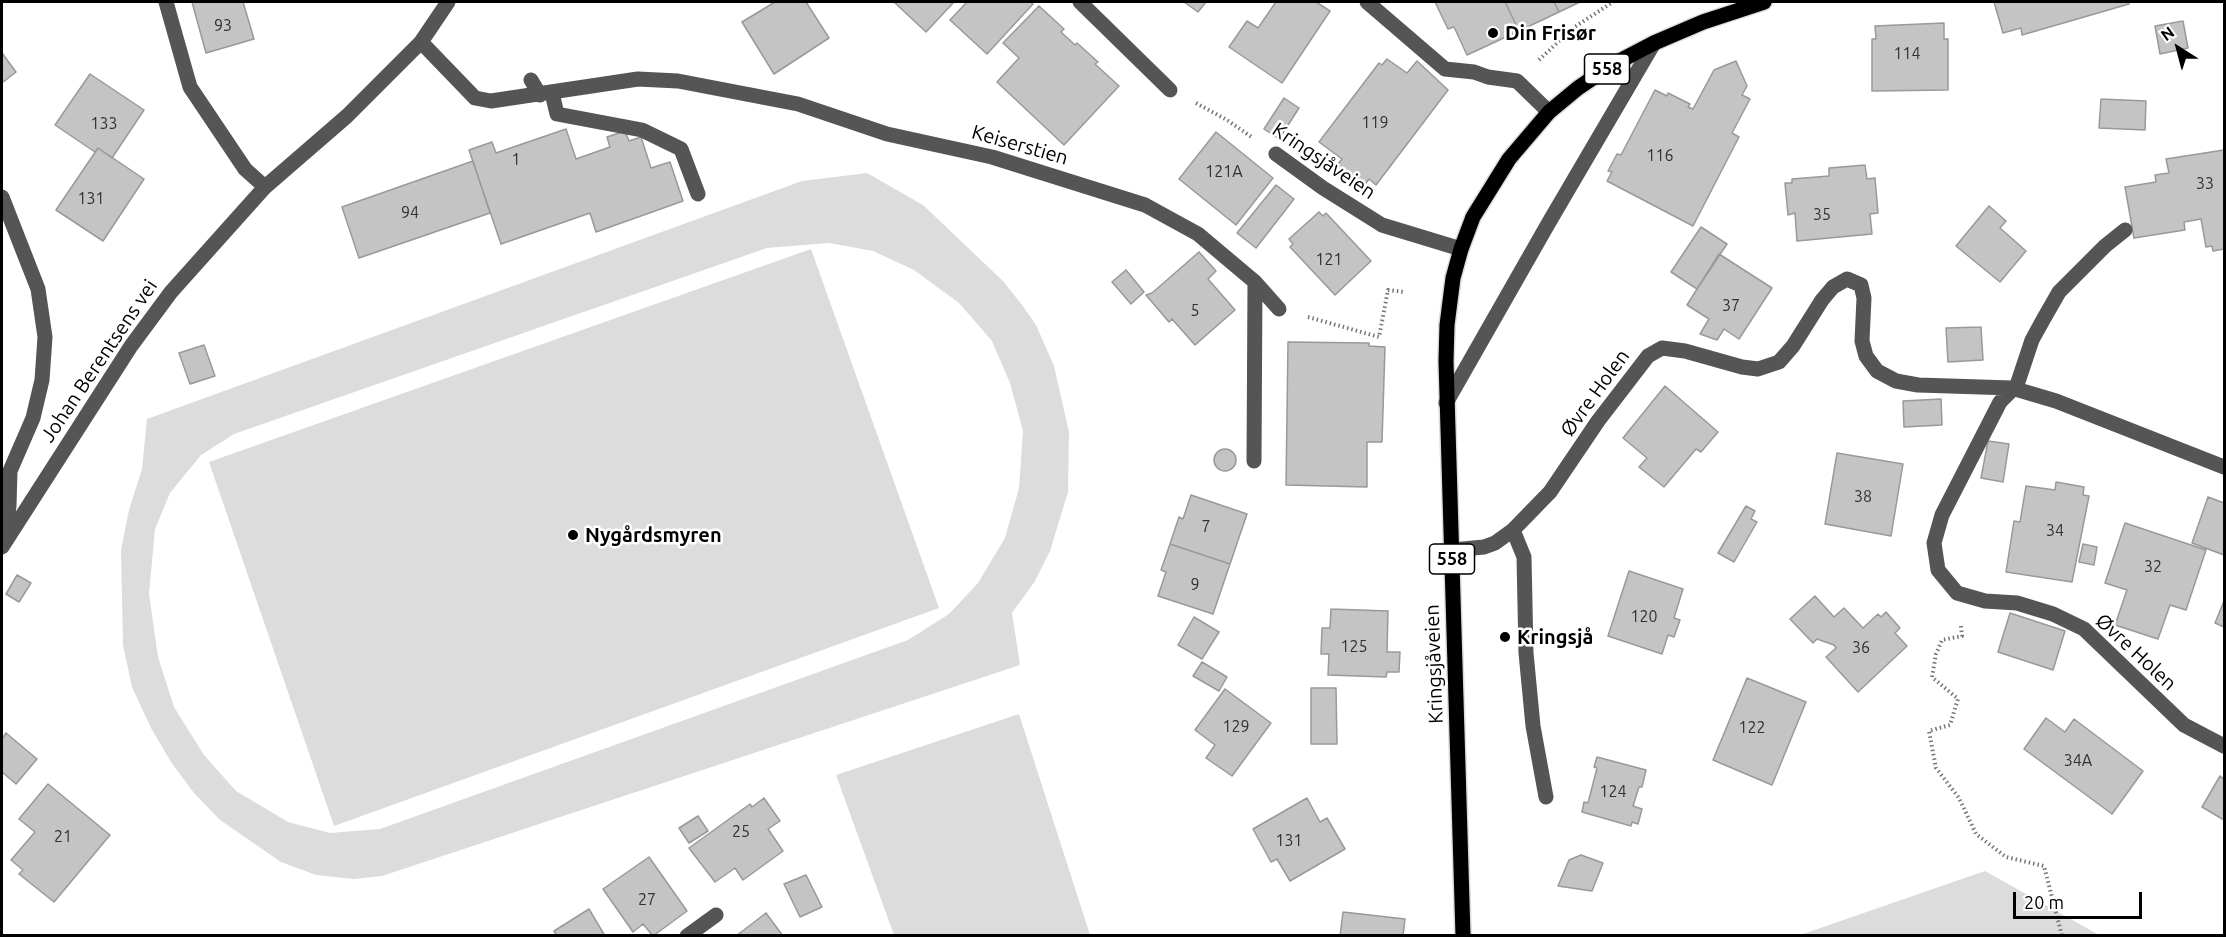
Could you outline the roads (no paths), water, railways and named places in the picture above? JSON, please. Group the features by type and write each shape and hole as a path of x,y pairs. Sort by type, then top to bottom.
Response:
{"main road":[{"name":"Kringsjåveien","path":"1463,936 1446,403 1447,325 1461,249 1473,217 1488,190 1515,152 1550,112 1578,88 1603,71 1654,44 1703,22 1764,2"}],"street":[{"path":"166,2 190,87 245,169 265,187"},
{"name":"Johan Berentsens vei","path":"3,544 131,345 171,292 265,187 346,116 421,42 448,2"},
{"path":"1080,2 1170,90"},
{"path":"1367,2 1445,69 1474,72 1488,77 1517,81 1550,112"},
{"name":"Keiserstien","path":"421,42 475,98 491,101 638,79 678,81 798,104 887,134 992,157 1145,205 1198,234 1256,282 1279,309"},
{"path":"1446,403 1654,44"},
{"path":"531,80 546,94 557,114 642,130 681,149 698,194"},
{"name":"Kringsjåveien","path":"1276,154 1323,189 1382,225 1461,249"},
{"name":"Johan Berentsens vei","path":"2,197 38,289 45,337 42,380 33,418 10,471 9,506 3,544"},
{"path":"2012,388 2017,385 2032,340 2059,292 2105,246 2125,230"},
{"name":"Øvre Holen","path":"1452,550 1484,547 1495,543 1513,530 1550,492 1598,421 1648,356 1662,348 1685,351 1742,367 1758,369 1779,362 1793,346 1833,286 1847,279 1861,285 1864,298 1862,341 1866,356 1877,371 1896,381 1918,385 2012,388 2056,401 2224,467"},
{"path":"1254,461 1256,282"},
{"name":"Øvre Holen","path":"2012,388 2000,402 1942,515 1934,543 1938,570 1957,593 1985,601 2017,603 2054,614 2084,629 2184,725 2224,746"},
{"path":"1513,530 1524,556 1526,653 1533,726 1546,797"},
{"path":"687,936 716,915"}],"place":[{"name":"Din Frisør","path":"1493,33"},
{"name":"Nygårdsmyren","path":"573,535"},
{"name":"Kringsjå","path":"1505,637"}]}
